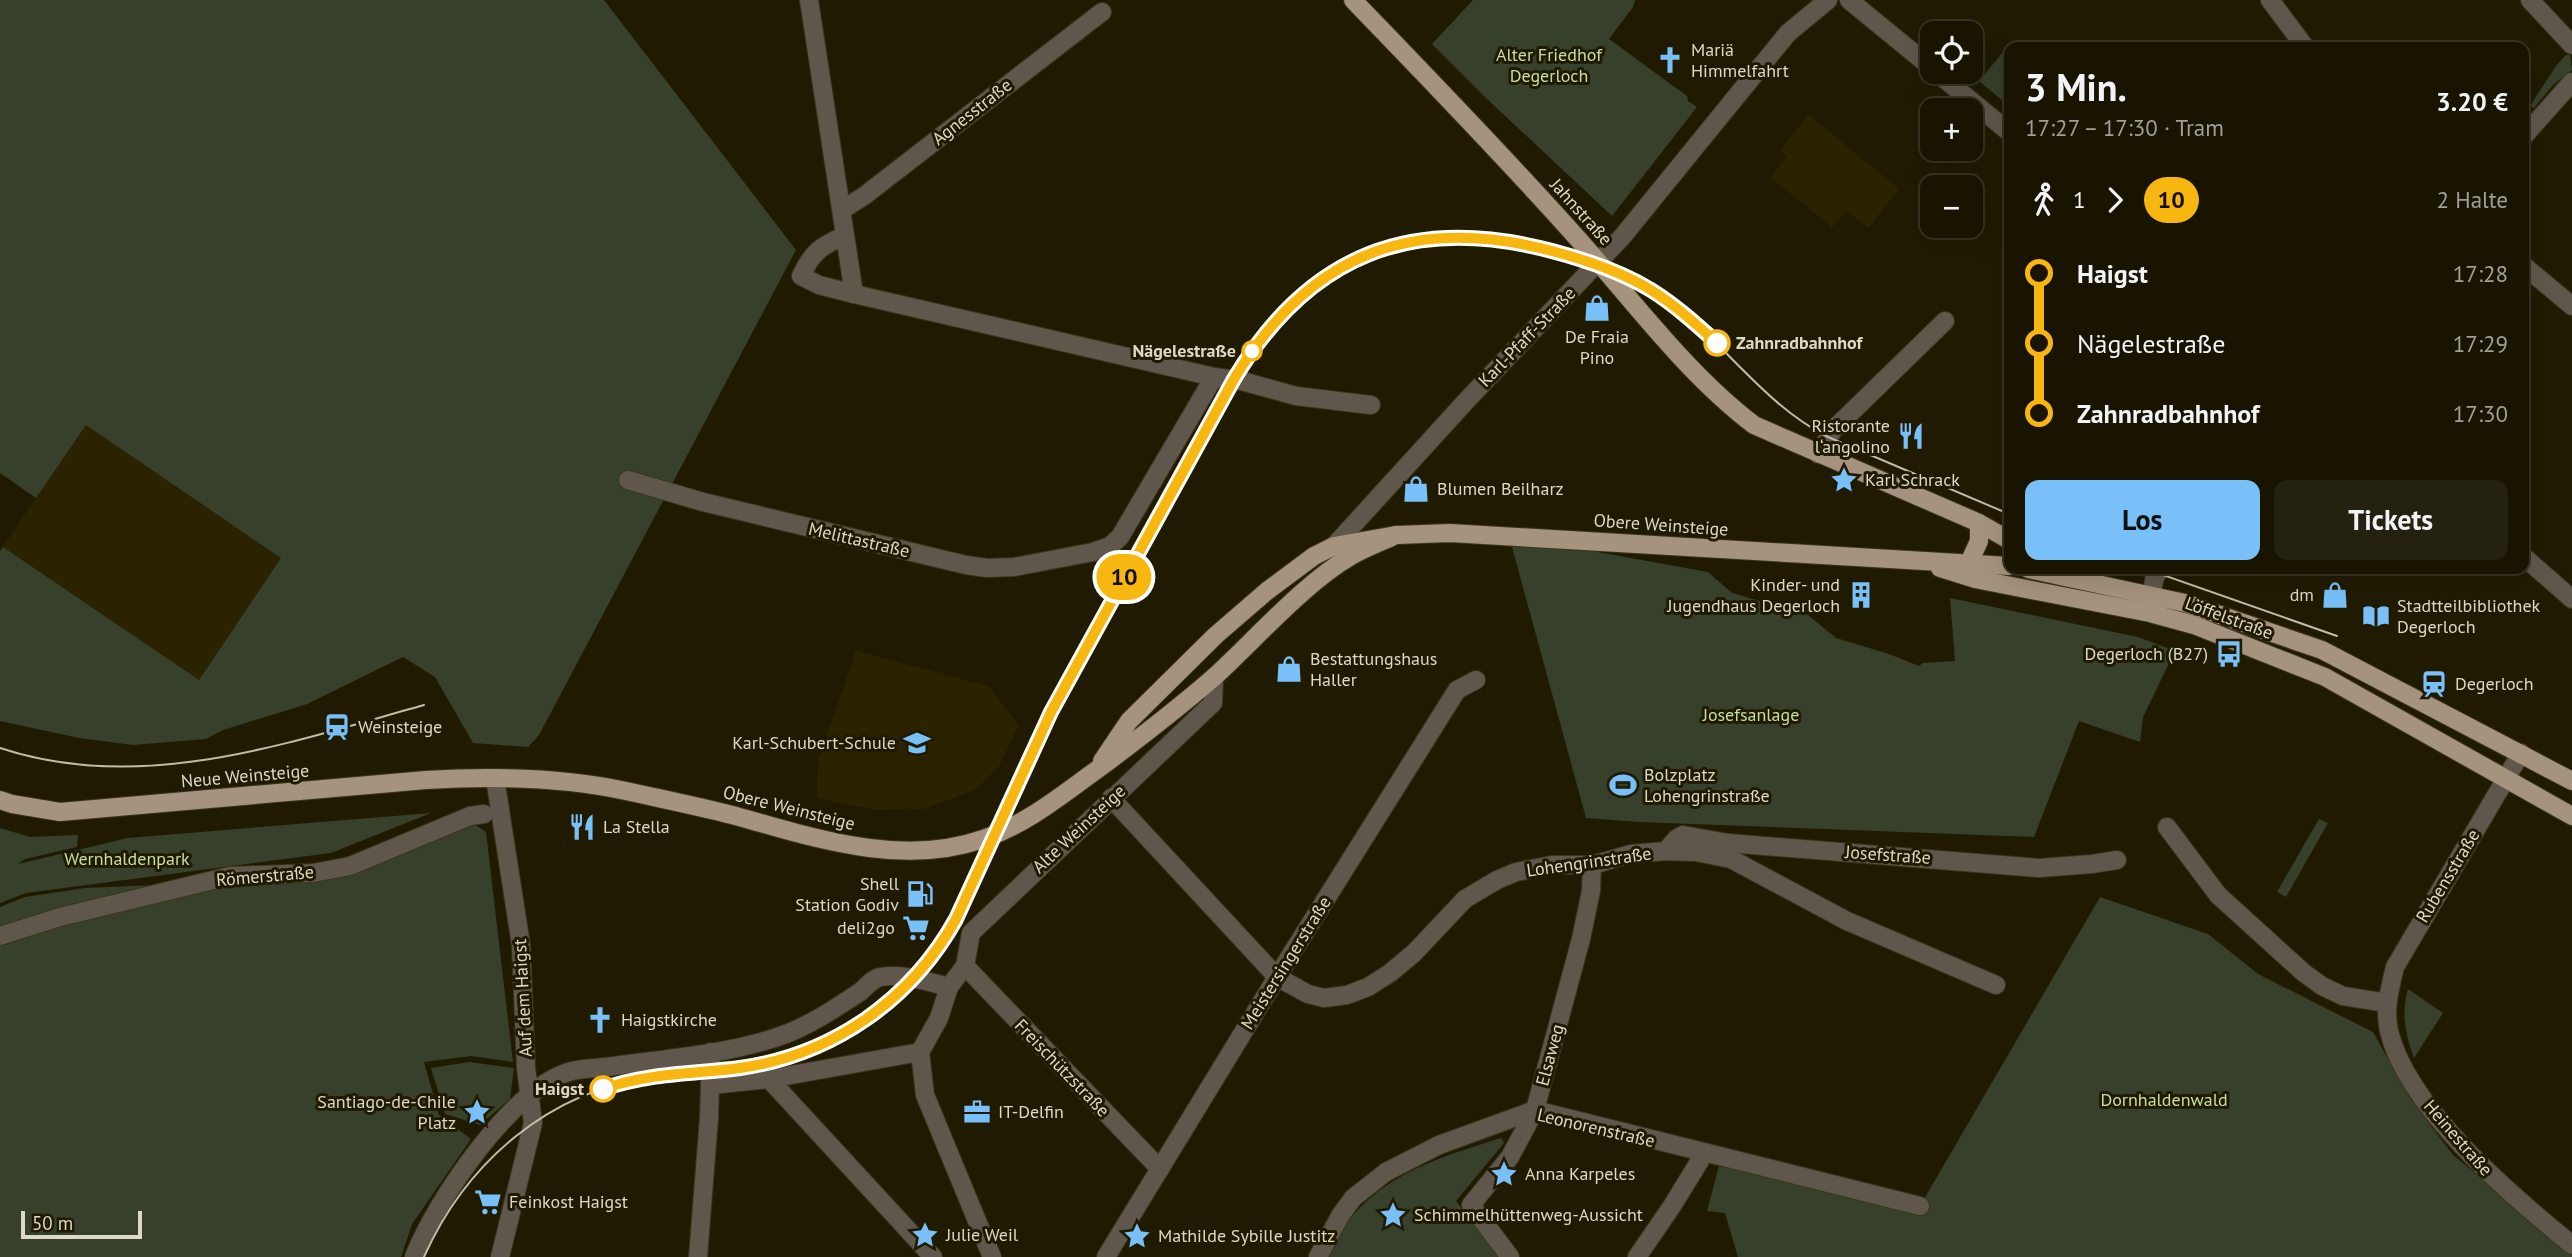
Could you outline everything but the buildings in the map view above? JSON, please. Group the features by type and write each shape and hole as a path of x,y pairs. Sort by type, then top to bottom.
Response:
{"main road":[{"name":"Jahnstraße","path":"1353,0 1731,408 1754,425 1979,523 2004,541"},
{"path":"1969,563 1979,541 1979,523"},
{"name":"Obere Weinsteige","path":"1097,770 1129,721 1216,635 1267,591 1314,556 1334,546 1396,535 1462,533 1924,563"},
{"name":"Obere Weinsteige","path":"495,778 591,785 715,811 834,842 864,847 914,851 948,848 981,840 1036,815 1134,744 1214,677 1295,601 1351,556 1396,535"},
{"path":"1295,601 1302,585 1334,546"},
{"path":"1924,563 2004,566"},
{"name":"Löffelstraße","path":"1924,563 1975,579 2051,593 2151,604 2185,603 2322,650 2572,781"},
{"path":"2033,574 2051,593"},
{"name":"Löffelstraße","path":"2055,574 2082,579 2151,604 2194,625 2325,677 2572,816"},
{"path":"2073,574 2082,579"},
{"name":"Neue Weinsteige","path":"0,800 60,812 426,780 495,778"}],"street":[{"path":"809,0 854,294"},
{"name":"Karl-Pfaff-Straße","path":"1334,546 1467,400 1622,237 1788,33 1828,0"},
{"path":"1849,0 1920,58"},
{"path":"2270,0 2301,42"},
{"path":"2530,0 2572,44"},
{"name":"Agnesstraße","path":"842,211 1102,12"},
{"path":"2529,130 2572,82"},
{"path":"1951,84 2004,128"},
{"path":"844,236 821,246 807,262 801,276 819,285 854,294 1214,377 1242,381 1296,396 1371,405"},
{"path":"2529,270 2572,306"},
{"path":"1818,454 1833,429 1945,321"},
{"name":"Melittastraße","path":"628,480 703,502 965,565 987,568 1014,567 1093,552 1110,546 1120,537 1214,377"},
{"path":"2529,561 2572,599"},
{"path":"2151,604 2158,574"},
{"name":"Alte Weinsteige","path":"920,1052 939,1018 949,986 965,966 971,933 1213,703 1214,677"},
{"name":"Meistersingerstraße","path":"1106,1257 1457,690 1476,680"},
{"name":"Rubensstraße","path":"2387,1003 2395,967 2521,753"},
{"name":"Auf dem Haigst","path":"495,778 522,945 526,1068 533,1123 500,1257"},
{"name":"Lohengrinstraße","path":"1111,798 1277,977 1308,994 1324,998 1347,995 1368,987 1390,973 1481,887 1516,872 1552,865 1592,865 1632,854 1665,851 1696,852 1731,859 1847,921 1996,985"},
{"name":"Römerstraße","path":"0,936 60,916 230,876 313,873 350,866 449,824 484,814"},
{"path":"2166,827 2218,895 2304,973 2343,996 2387,1003"},
{"name":"Josefstraße","path":"1665,851 1683,835 1728,843 2039,868 2118,859"},
{"name":"Elsaweg","path":"1510,1257 1471,1205 1510,1157 1535,1110 1581,939 1591,891 1592,865"},
{"name":"Freischützstraße","path":"965,966 1160,1169"},
{"path":"414,1257 446,1195 463,1171 498,1126 531,1094 548,1082 571,1071 711,1052 786,1034 814,1021 877,977 895,976 949,986"},
{"name":"Heinestraße","path":"2387,1003 2388,1030 2399,1061 2438,1118 2490,1175 2572,1245"},
{"path":"698,1257 711,1052"},
{"path":"711,1085 769,1079 920,1052 925,1095 992,1257"},
{"path":"769,1079 933,1257"},
{"name":"Leonorenstraße","path":"1318,1257 1353,1198 1386,1172 1439,1145 1535,1110 1920,1206"},
{"path":"1637,1257 1704,1154"}],"shaded area":[{"path":"1809,115 1899,189 1868,228 1847,211 1832,227 1770,177 1787,157 1780,150"},
{"path":"85,424 282,558 199,680 3,547"},
{"name":"Karl-Schubert-Schule","path":"856,651 988,686 1019,725 999,766 975,790 924,809 876,810 817,798 818,761"}],"green space":[{"path":"0,0 604,0 796,250 539,735 528,747 473,743 435,677 403,657 307,704 223,730 206,739 133,745 79,738 0,721 0,551 3,547 199,680 281,558 86,425 36,498 0,473"},
{"name":"Alter Friedhof Degerloch","path":"1473,0 1635,0 1633,7 1609,39 1687,96 1688,101 1697,107 1612,216 1432,44"},
{"path":"2004,51 2004,102 1983,84 1983,76"},
{"path":"2566,55 2570,55 2572,70 2553,85 2534,108 2530,106 2556,66"},
{"name":"Josefsanlage","path":"1509,536 1708,572 1732,593 1808,615 1836,638 1919,666 1923,663 1955,661 1950,598 2138,637 2175,651 2143,717 2140,742 2079,721 2034,837 1586,818"},
{"name":"Wernhaldenpark","path":"431,813 331,853 26,893 0,903 0,828 30,837 78,835 77,847 25,859 18,864 128,838"},
{"path":"2319,819 2328,823 2286,897 2277,892"},
{"path":"468,820 486,832 513,1062 471,1056 424,1062 439,1115 471,1139 412,1224 401,1257 0,1257 0,907 25,897 85,888 320,878"},
{"name":"Dornhaldenwald","path":"2100,897 2208,934 2258,974 2373,1032 2410,1098 2453,1155 2572,1252 2572,1257 1738,1257 1725,1213 1707,1211 1719,1166 1920,1206"},
{"path":"2408,989 2443,1013 2414,1058 2405,1024"},
{"path":"469,1062 514,1068 510,1099 480,1125 445,1114 431,1068"},
{"path":"1501,1138 1504,1143 1456,1201 1499,1257 1329,1257 1347,1223 1378,1191 1416,1169"}],"tram line":[{"name":"10","path":"603,1089 655,1077 759,1065 804,1052 856,1027 890,1001 922,969 956,919 1051,712 1234,379 1267,331 1304,292 1356,260 1411,242 1441,237 1500,239 1580,259 1626,276 1649,288 1689,317 1717,343"},
{"path":"424,1257 463,1191 487,1162 545,1115 579,1098 615,1085 653,1077 733,1068 810,1050 858,1025 893,999 914,979 953,925 1042,730 1243,365 1287,310 1340,269 1370,254 1437,238 1473,237 1515,242 1556,252 1613,272 1654,292 1688,317 1764,390 1805,423 1828,437 2004,512"},
{"path":"2160,574 2337,636"},
{"path":"0,748 53,761 107,766 160,765 267,748 424,705"}],"place":[{"name":"Mariä Himmelfahrt","path":"1670,60"},
{"name":"De Fraia Pino","path":"1597,308"},
{"name":"Zahnradbahnhof","path":"1717,343"},
{"name":"Nägelestraße","path":"1252,351"},
{"name":"Ristorante l‘angolino","path":"1911,436"},
{"name":"Karl Schrack","path":"1844,480"},
{"name":"Blumen Beilharz","path":"1416,489"},
{"name":"Kinder- und Jugendhaus Degerloch","path":"1861,595"},
{"name":"dm","path":"2335,595"},
{"name":"Stadtteilbibliothek Degerloch","path":"2376,616"},
{"name":"Degerloch (B27)","path":"2229,654"},
{"name":"Bestattungshaus Haller","path":"1289,669"},
{"name":"Degerloch","path":"2434,684"},
{"name":"Weinsteige","path":"337,727"},
{"name":"Karl-Schubert-Schule","path":"917,743"},
{"name":"Bolzplatz Lohengrinstraße","path":"1623,785"},
{"name":"La Stella","path":"582,827"},
{"name":"Shell Station Godiv","path":"920,894"},
{"name":"deli2go","path":"916,928"},
{"name":"Haigstkirche","path":"600,1020"},
{"name":"Haigst","path":"603,1089"},
{"name":"Santiago-de-Chile Platz","path":"477,1112"},
{"name":"IT-Delfin","path":"977,1112"},
{"name":"Anna Karpeles","path":"1504,1174"},
{"name":"Feinkost Haigst","path":"488,1202"},
{"name":"Schimmelhüttenweg-Aussicht","path":"1393,1215"},
{"name":"Julie Weil","path":"925,1235"},
{"name":"Mathilde Sybille Justitz","path":"1137,1236"}]}
